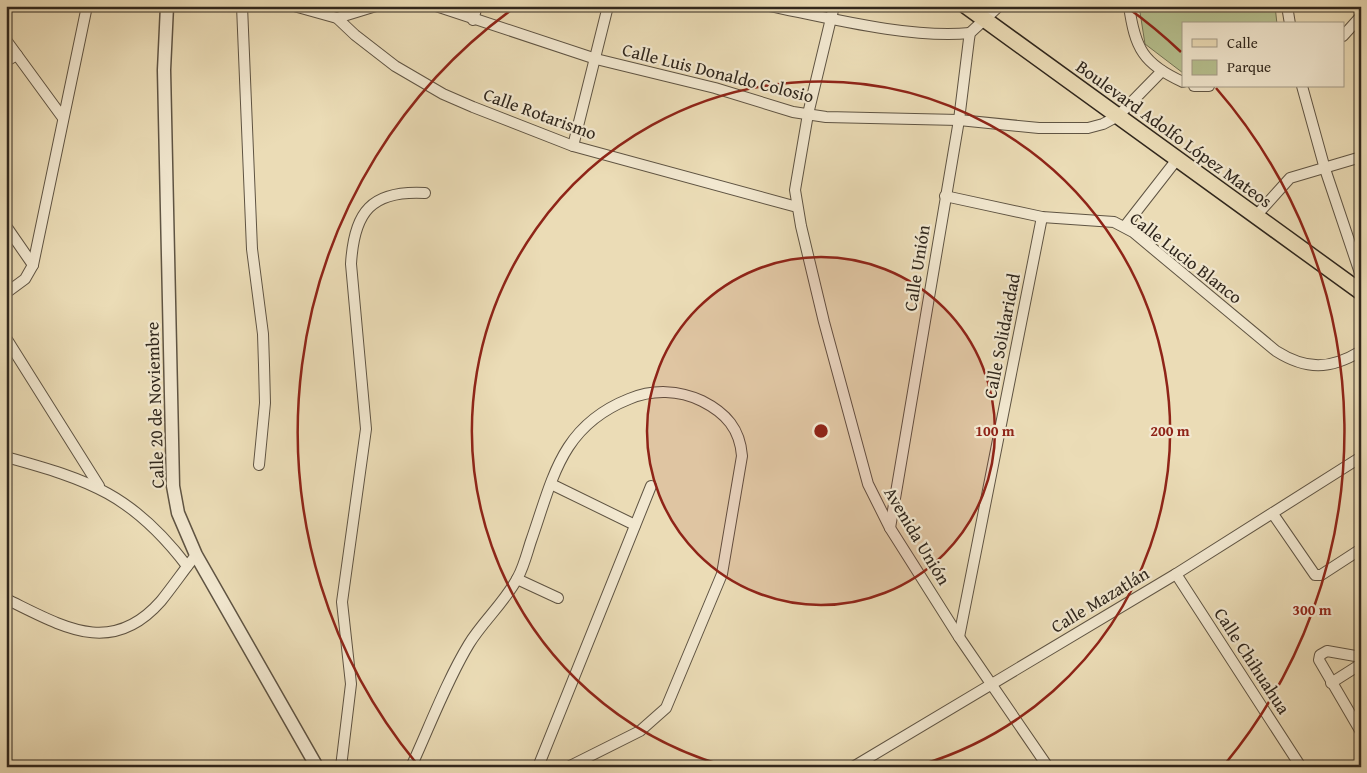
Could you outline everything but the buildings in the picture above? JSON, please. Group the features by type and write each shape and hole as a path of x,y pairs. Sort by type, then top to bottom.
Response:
{"main road":[{"name":"Boulevard Adolfo López Mateos","path":"966,6 1361,292"}],"street":[{"path":"6,293 25,279 33,265 87,6"},
{"name":"Calle 20 de Noviembre","path":"166,6 164,70 174,486 178,513 196,555 317,767"},
{"path":"242,6 252,249 263,334 265,403 259,465"},
{"name":"Calle Rotarismo","path":"294,6 337,18 355,35 395,66 443,94 573,146 797,207"},
{"path":"337,18 376,6"},
{"name":"Calle Luis Donaldo Colosio","path":"436,6 473,20 596,59 715,88 808,114 852,118 959,120 1072,129 1103,124 1118,116"},
{"path":"473,20 477,6"},
{"path":"573,146 608,6"},
{"path":"770,6 830,18 939,34 970,33 999,6"},
{"name":"Avenida Unión","path":"834,6 808,114 797,172 797,207 824,322 868,484 890,528 959,637 993,683 1048,767"},
{"path":"1129,6 1138,46 1146,58 1162,71 1182,81"},
{"path":"1287,6 1290,22"},
{"path":"1344,35 1361,16"},
{"name":"Calle Unión","path":"890,528 959,120 970,33"},
{"path":"6,40 63,118"},
{"path":"6,61 16,54"},
{"path":"1118,116 1162,71"},
{"path":"1303,88 1325,169 1358,262 1361,276"},
{"path":"1124,226 1178,158"},
{"path":"1255,217 1290,178 1361,158"},
{"path":"341,767 351,684 342,602 366,429 352,279 352,244 357,226 364,213 375,203 390,194 405,192 425,193"},
{"name":"Calle Lucio Blanco","path":"945,196 1042,217 1104,220 1124,226 1276,351 1293,362 1311,366 1332,364 1361,350"},
{"name":"Calle Solidaridad","path":"959,637 1042,217"},
{"path":"6,226 33,265"},
{"path":"6,338 99,486"},
{"path":"411,767 468,646 517,579 559,463 578,432 601,412 642,394 668,391 695,398 711,406 726,417 736,430 741,443 742,456 722,574 674,694 661,714 640,731 568,767"},
{"path":"6,457 99,486 148,520 168,540 188,566"},
{"name":"Calle Mazatlán","path":"852,767 1176,574 1361,457"},
{"path":"551,484 636,525"},
{"path":"538,767 651,486"},
{"path":"1273,514 1315,576 1321,575 1361,549"},
{"path":"6,599 61,626 98,634 113,633 130,626 146,616 161,601 196,555"},
{"name":"Calle Chihuahua","path":"1176,574 1301,767"},
{"path":"517,579 558,598"},
{"path":"1361,657 1322,652 1319,660 1361,732"},
{"path":"1331,683 1361,664"}],"green space":[{"path":"1139,6 1275,6 1277,22 1182,22 1182,72 1145,44"}]}
